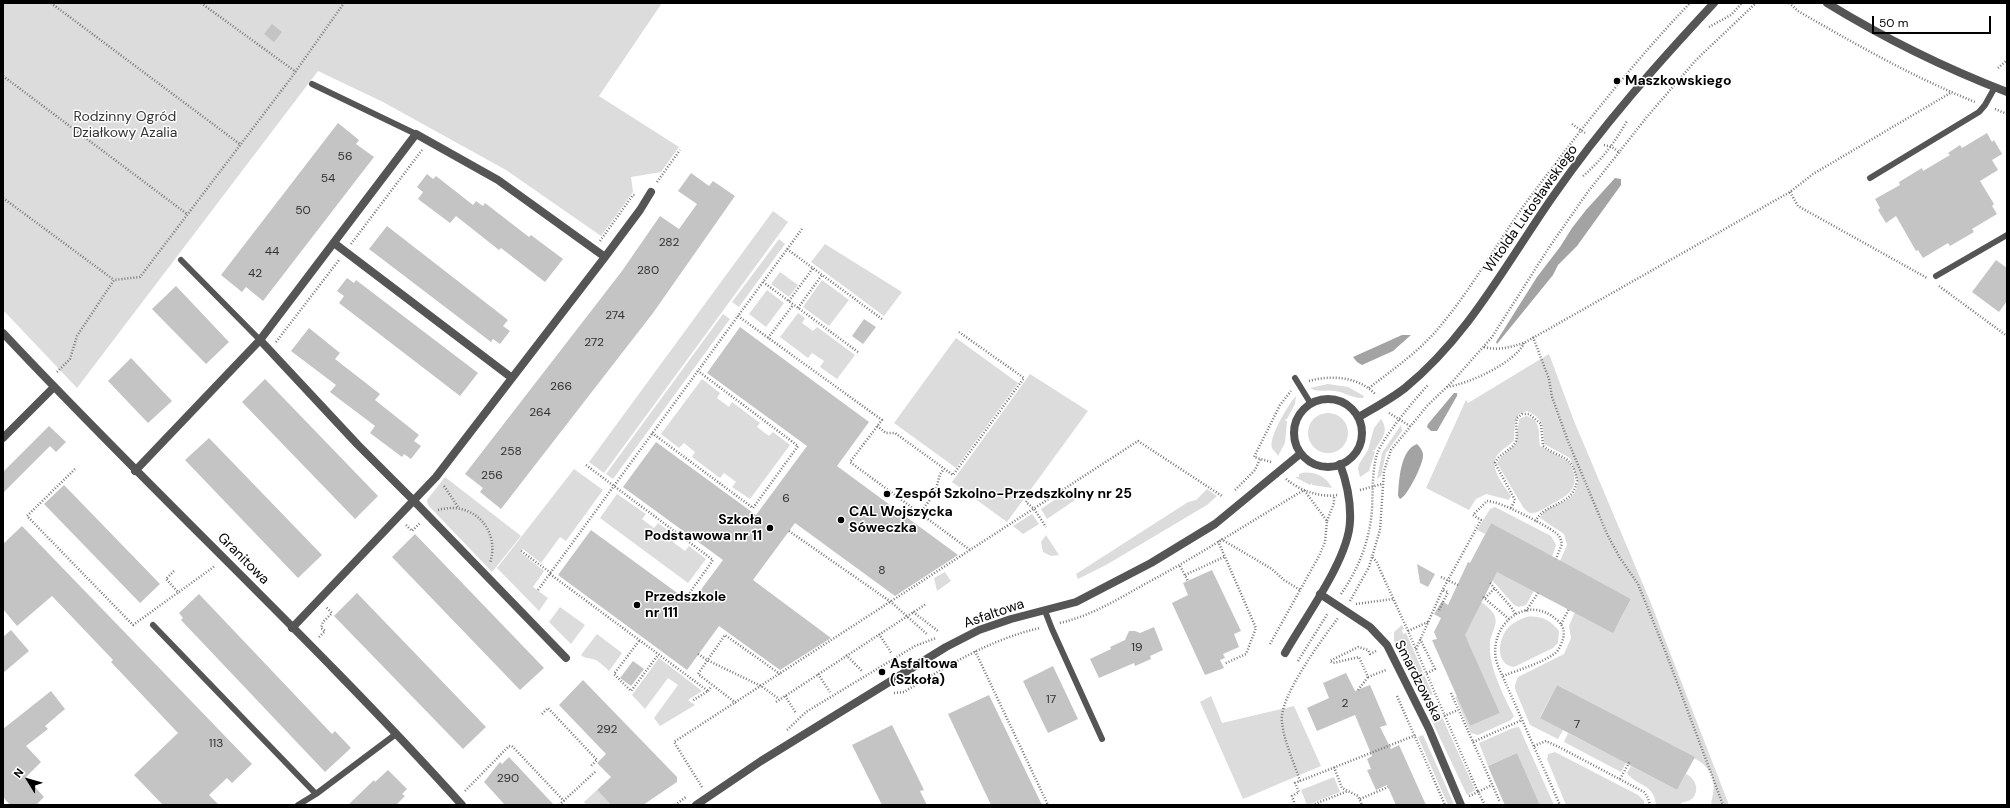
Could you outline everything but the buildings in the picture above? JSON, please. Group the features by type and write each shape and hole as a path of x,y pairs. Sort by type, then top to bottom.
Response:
{"street":[{"name":"Witolda Lutosławskiego","path":"1359,418 1404,388 1451,342 1478,308 1554,195 1594,140 1654,67 1714,3"},
{"path":"1827,3 1902,44 2007,92"},
{"path":"135,471 260,340 416,134 498,180 605,257"},
{"path":"292,628 436,477 605,257 640,210 651,192"},
{"path":"334,243 512,378"},
{"name":"Granitowa","path":"3,333 135,471 396,734 459,802"},
{"path":"260,340 358,445 414,500 566,658"},
{"path":"3,438 54,388"},
{"path":"1323,399 1334,400 1344,404 1359,418 1362,431 1360,443 1351,457 1340,464 1332,467 1324,467 1313,464 1300,454 1294,438 1294,427 1304,408 1323,399"},
{"name":"Asfaltowa","path":"696,805 761,761 946,647 979,630 1011,619 1076,602 1118,582 1215,524 1300,454"},
{"path":"1285,652 1320,594 1344,549 1350,523 1349,493 1340,464"},
{"name":"Smardzowska","path":"1320,594 1370,627 1387,645 1429,729 1460,802"}],"lane":[{"path":"312,84 416,134"},
{"path":"1870,178 1979,112 1985,105 1995,87"},
{"path":"1936,276 2007,235"},
{"path":"181,260 260,340"},
{"path":"1295,378 1311,404"},
{"path":"1046,611 1050,625 1102,739"},
{"path":"153,625 316,794"},
{"path":"298,805 316,794 396,734"}],"path":[{"path":"51,3 241,145"},
{"path":"201,3 296,72"},
{"path":"3,198 114,280 140,277 296,72 344,3"},
{"path":"1375,394 1369,388 1421,346 1435,332 1454,308 1517,215 1580,130 1655,40 1690,3"},
{"path":"1704,32 1730,15 1742,3"},
{"path":"1394,600 1356,604 1349,602 1372,557 1380,530 1382,484 1387,459 1391,450 1410,426 1484,347 1512,307 1548,249 1646,118 1696,60 1756,3"},
{"path":"1789,3 1798,11 1867,50 1952,92 2007,114"},
{"path":"1998,68 2007,60"},
{"path":"3,76 187,214"},
{"path":"1447,387 1460,385 1476,379 1514,355 1524,343 1533,337 1790,192 1813,174 1952,92"},
{"path":"1580,179 1598,164 1612,147 1628,118"},
{"path":"1572,124 1588,136"},
{"path":"1612,147 1620,153"},
{"path":"595,249 633,195 651,192 680,150"},
{"path":"1790,192 1798,206 1902,263 1931,281"},
{"path":"538,590 802,229"},
{"path":"787,249 882,319"},
{"path":"789,301 813,268"},
{"path":"798,308 822,275"},
{"path":"54,376 70,359 77,336 114,280"},
{"path":"763,282 858,352"},
{"path":"1937,285 2007,336"},
{"path":"768,338 793,305"},
{"path":"738,316 882,420 850,462 970,550"},
{"path":"877,426 886,433 895,433 953,475 1024,378 959,332"},
{"path":"1533,337 1549,379 1552,397 1568,441 1607,534 1620,558 1638,584 1666,653 1723,805"},
{"path":"1484,347 1494,350 1524,343"},
{"path":"652,434 753,508 798,446 698,371"},
{"path":"1298,661 1334,603 1346,587 1364,552 1370,532 1373,486 1378,453 1401,419 1432,381"},
{"path":"1389,413 1401,419 1410,426"},
{"path":"1511,508 1515,500 1495,463 1500,455 1513,446 1516,440 1517,418 1522,414 1529,414 1541,424 1543,446 1570,462 1577,481 1571,496 1539,514 1535,522"},
{"path":"702,787 674,742 1138,441 1222,496"},
{"path":"1254,457 1272,462"},
{"path":"586,465 713,560 686,598"},
{"path":"75,469 26,516 133,625 217,564"},
{"path":"920,513 935,493 940,474 944,469"},
{"path":"1288,480 1304,490 1327,521"},
{"path":"442,481 451,499 458,507"},
{"path":"1373,486 1382,484"},
{"path":"888,693 904,692 975,651 1008,637 1078,619 1180,566 1221,539 1304,490"},
{"path":"1033,491 1026,502 1034,509 1046,527"},
{"path":"1270,644 1325,542 1327,521 1334,496"},
{"path":"1416,649 1448,580 1481,520 1472,515 1487,501 1494,501 1511,508 1557,533 1560,538 1561,550 1556,559"},
{"path":"434,511 448,507 458,507 481,519 487,528 492,548 490,563 482,572"},
{"path":"402,521 412,531 424,520"},
{"path":"789,531 891,602 928,635"},
{"path":"1221,539 1272,569 1284,580 1300,590"},
{"path":"1218,541 1256,628 1246,654 1224,664"},
{"path":"521,551 639,641 708,691"},
{"path":"1185,575 1224,557"},
{"path":"1372,557 1376,561 1394,600 1484,805"},
{"path":"1180,566 1188,581"},
{"path":"174,571 166,579 179,593"},
{"path":"1440,577 1458,585"},
{"path":"1490,583 1516,614"},
{"path":"1495,588 1484,597 1509,619"},
{"path":"1439,610 1448,592 1443,590"},
{"path":"1526,611 1538,593"},
{"path":"316,641 325,631 321,628 323,622 332,612 319,600"},
{"path":"776,702 926,604"},
{"path":"1561,624 1569,609"},
{"path":"1503,676 1554,654 1561,646 1564,628 1553,616 1543,611 1526,611 1516,614 1509,619 1498,635 1495,644 1496,662 1560,805"},
{"path":"912,612 938,631"},
{"path":"1300,781 1281,721 1282,714 1285,703 1323,636 1338,618"},
{"path":"1408,631 1428,622"},
{"path":"879,634 892,654"},
{"path":"736,703 698,674 725,635 780,674"},
{"path":"1420,639 1435,669 1426,674"},
{"path":"639,641 614,674 631,691 658,655"},
{"path":"1368,677 1359,657 1333,663 1330,660 1358,647 1368,650 1370,654 1387,645"},
{"path":"1377,650 1379,656"},
{"path":"975,651 1048,805"},
{"path":"698,654 707,660 761,686 779,699"},
{"path":"846,655 863,672"},
{"path":"1384,666 1389,676"},
{"path":"1358,690 1368,677 1386,670"},
{"path":"818,674 830,692"},
{"path":"692,701 708,691 711,687"},
{"path":"1394,690 1445,805"},
{"path":"1451,694 1500,802"},
{"path":"785,696 796,713"},
{"path":"542,714 548,708 592,754 597,760 591,766"},
{"path":"1444,716 1458,710"},
{"path":"1473,742 1522,720"},
{"path":"1295,805 1292,796 1299,792 1296,783 1429,729"},
{"path":"1534,746 1546,741 1644,792 1650,805"},
{"path":"459,802 509,746 512,746 564,801"},
{"path":"1620,779 1630,761"},
{"path":"1334,767 1342,788 1358,796 1362,805"},
{"path":"559,805 596,771"},
{"path":"1460,802 1492,785"},
{"path":"1360,799 1388,787"},
{"path":"1312,805 1348,791"}],"green space":[{"name":"Rodzinny Ogród Działkowy Azalia","path":"3,3 662,3 599,96 679,147 661,172 631,177 633,192 601,236 506,170 383,102 318,71 77,388 3,310"},
{"path":"773,211 788,222 604,473 589,462"},
{"path":"779,239 785,244 739,307 732,302"},
{"path":"825,244 902,292 884,316 811,262"},
{"path":"780,272 798,285 789,297 771,284"},
{"path":"822,280 849,300 829,326 803,307"},
{"path":"767,290 784,303 766,327 749,314"},
{"path":"798,313 805,318 802,323 813,331 817,327 855,355 837,379 820,367 824,361 812,353 808,358 780,337"},
{"path":"723,314 730,319 613,479 606,474"},
{"path":"956,338 1018,383 956,468 894,423"},
{"path":"1549,354 1574,421 1650,601 1729,805 1715,805 1711,803 1714,782 1706,767 1694,757 1557,685 1540,717 1563,730 1558,739 1530,725 1515,689 1518,677 1564,654 1571,638 1569,626 1575,612 1619,622 1631,599 1560,561 1567,545 1564,534 1540,518 1548,509 1572,496 1576,490 1578,481 1570,458 1544,444 1542,424 1537,417 1527,411 1519,414 1515,422 1514,440 1499,453 1496,458 1495,469 1511,496 1509,500 1486,494 1476,499 1469,510 1426,488 1466,400 1468,403"},
{"path":"1030,374 1088,411 1007,522 952,482"},
{"path":"702,379 720,393 717,398 729,407 732,402 760,423 757,427 769,436 773,432 790,445 750,499 732,487 736,482 724,473 720,478 692,457 695,452 684,443 679,448 661,434"},
{"path":"1328,384 1348,387 1364,396 1363,398 1359,398 1339,392 1310,388"},
{"path":"1296,396 1295,404 1287,419 1284,420 1287,421 1285,443 1278,456 1272,448 1273,437 1284,413"},
{"path":"1328,413 1336,415 1342,419 1346,425 1348,433 1346,441 1342,447 1336,451 1328,453 1320,451 1314,447 1310,441 1308,433 1310,425 1314,419 1320,415"},
{"path":"1526,416 1531,418 1537,424 1540,446 1569,462 1574,478 1574,484 1569,493 1538,512 1533,513 1528,512 1523,507 1497,463 1501,457 1516,444 1519,419"},
{"path":"1381,419 1385,428 1384,435 1375,450 1372,450 1375,452 1369,471 1360,477 1358,469 1359,464 1368,450 1374,428"},
{"path":"1401,425 1402,431 1386,453 1381,476 1377,479 1382,453"},
{"path":"574,469 603,490 566,541 560,537 541,563 523,549 520,552 544,571 533,587 548,598 539,611 497,568"},
{"path":"1311,473 1320,476 1330,484 1332,488 1312,485 1312,483 1310,485 1295,477 1299,477 1299,474"},
{"path":"445,477 521,536 492,572 428,505 427,500"},
{"path":"1207,489 1217,496 1207,505 1106,565 1078,579 1076,574 1188,502 1196,500"},
{"path":"1069,490 1075,500 1047,519 1041,509"},
{"path":"617,494 646,514 642,519 654,528 658,523 677,537 673,542 685,551 689,546 706,559 688,583 600,518"},
{"path":"1495,507 1551,536 1556,545 1552,557 1491,523 1485,534 1477,530 1490,509"},
{"path":"1032,514 1039,524 1023,534 1013,526"},
{"path":"1046,535 1059,555 1051,556 1043,552 1041,542"},
{"path":"1496,569 1534,591 1526,605 1519,607 1514,605 1492,580"},
{"path":"945,572 951,581 937,591 934,578"},
{"path":"1481,602 1491,610 1496,620 1491,636 1490,652 1494,671 1514,716 1511,720 1478,735 1471,733 1455,697 1457,696 1470,726 1500,713 1468,642 1462,638"},
{"path":"560,607 585,625 571,644 549,622"},
{"path":"1526,617 1536,617 1549,621 1559,631 1558,643 1553,648 1514,667 1508,665 1501,657 1500,646 1507,629"},
{"path":"1402,625 1404,629 1402,630 1403,634 1406,633 1433,695 1426,695 1421,692 1399,646 1394,641 1394,632"},
{"path":"597,634 622,653 609,671 596,660 586,658 581,655"},
{"path":"659,658 702,691 688,700 695,705 660,726 654,718 678,685 668,678 645,709 632,695"},
{"path":"1211,696 1222,723 1294,706 1321,766 1243,799 1200,702"},
{"path":"1437,706 1475,790 1467,795 1431,719"},
{"path":"1519,727 1554,805 1540,805 1517,753 1488,766 1479,743 1513,728"},
{"path":"1568,733 1626,763 1621,772 1564,742"},
{"path":"1423,735 1454,805 1448,805 1418,737"},
{"path":"1555,752 1638,795 1644,801 1644,805 1566,805 1547,759 1548,754"},
{"path":"1631,766 1677,790 1686,774 1692,778 1696,784 1695,795 1689,801 1681,803 1681,805 1656,805 1655,798 1649,789 1635,781 1627,773"},
{"path":"1334,777 1340,792 1307,805 1301,790"},
{"path":"597,790 611,805 586,805 584,802"}],"shaded area":[{"path":"1615,178 1621,179 1621,185 1577,246 1558,265 1553,275 1497,344 1496,342 1537,277 1586,210"},
{"path":"1402,335 1411,335 1393,351 1362,365 1353,357"},
{"path":"1454,393 1457,393 1457,396 1437,431 1431,431 1427,427 1428,424"},
{"path":"1417,444 1423,454 1423,459 1411,486 1400,499 1398,496 1399,482 1404,459 1411,447"}],"place":[{"name":"Maszkowskiego","path":"1617,81"},
{"name":"Zespół Szkolno-Przedszkolny nr 25","path":"887,494"},
{"name":"CAL Wojszycka Sóweczka","path":"841,520"},
{"name":"Szkoła Podstawowa nr 11","path":"770,528"},
{"name":"Przedszkole nr 111","path":"637,605"},
{"name":"Asfaltowa (Szkoła)","path":"882,672"}]}
